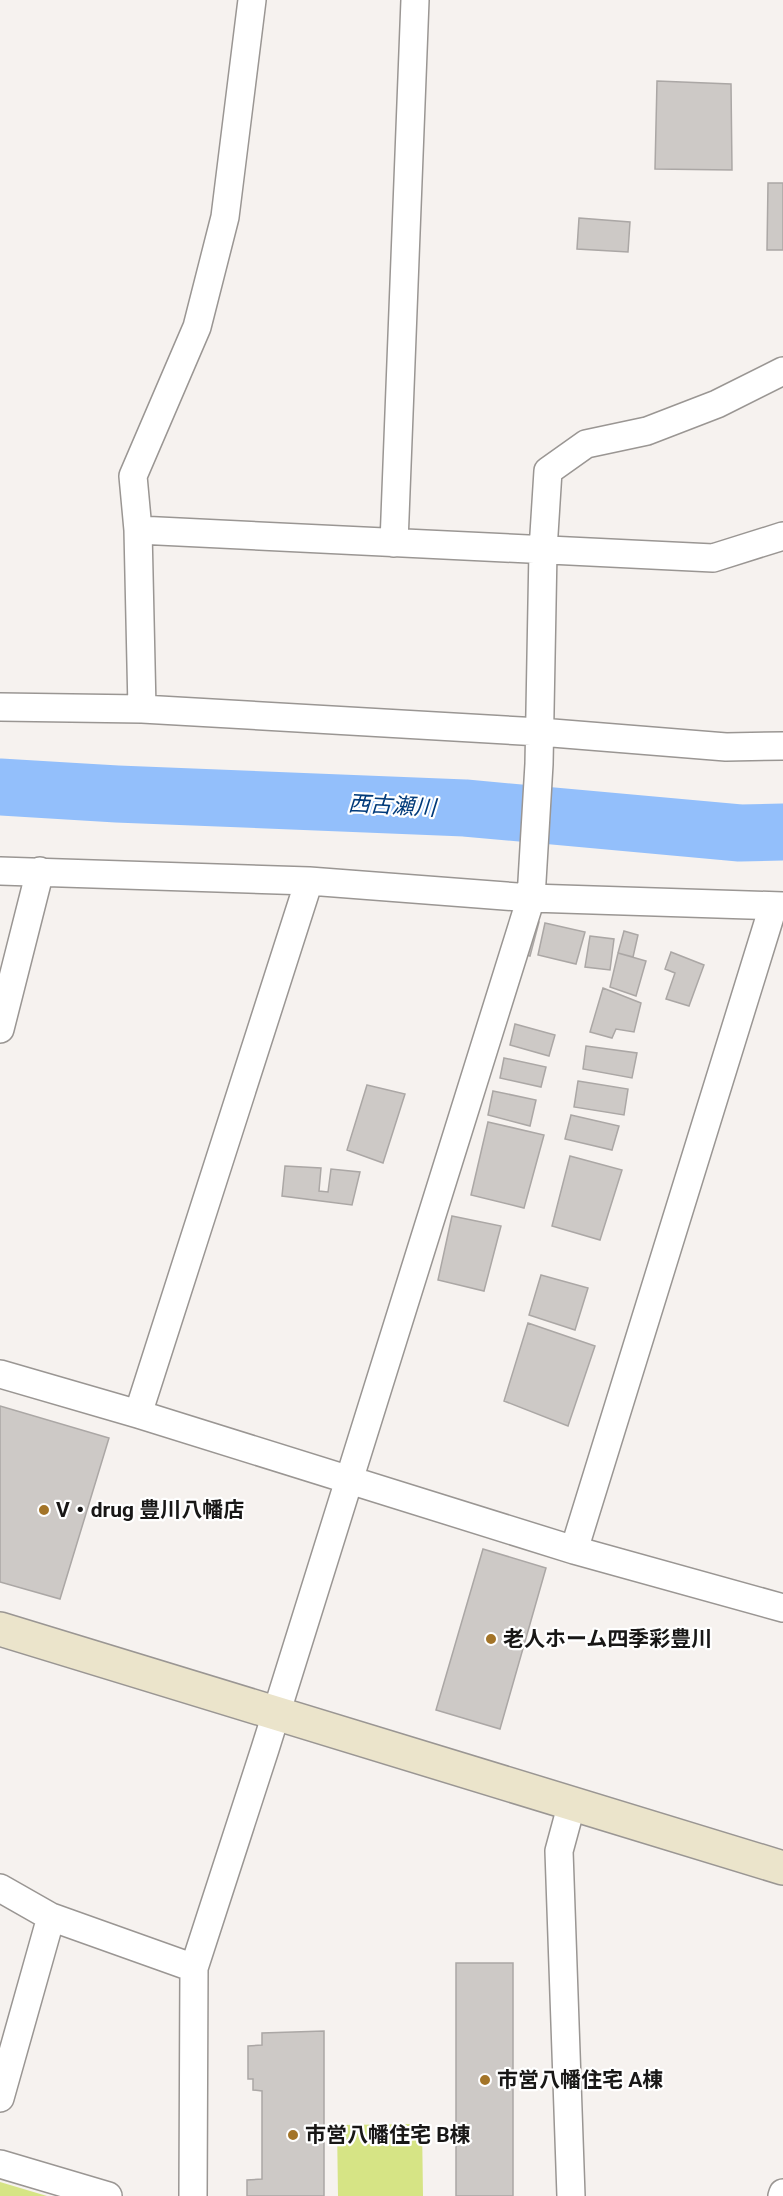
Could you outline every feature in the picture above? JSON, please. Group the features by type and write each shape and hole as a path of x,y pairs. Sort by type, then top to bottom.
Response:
{"street":[{"path":"142,709 138,530 133,476 196,327 225,218 252,0"},
{"path":"394,543 415,0"},
{"path":"193,2196 194,1968 531,898 539,764 543,550 548,471 586,444 647,431 717,404 783,371"},
{"path":"138,530 713,558 783,536"},
{"path":"0,707 142,709 540,732 726,747 783,746"},
{"path":"0,871 309,880 531,898 778,906 574,1550"},
{"path":"0,1029 40,871"},
{"path":"138,1414 309,880"},
{"path":"0,1374 138,1414 574,1550 783,1608"},
{"path":"0,1629 783,1868"},
{"path":"571,2196 559,1851 572,1803"},
{"path":"0,1888 51,1917 194,1968"},
{"path":"0,2098 51,1917"},
{"path":"0,2164 108,2196"}],"green space":[{"path":"422,2124 423,2196 338,2196 337,2125"},
{"path":"0,2182 47,2196 0,2196"}],"building":[{"path":"657,81 731,84 732,170 655,169"},
{"path":"768,183 783,183 783,250 767,250"},
{"path":"579,218 630,222 628,252 577,249"},
{"path":"530,919 539,922 530,956 519,953"},
{"path":"545,923 585,932 576,964 538,955"},
{"path":"624,931 638,935 633,957 618,953"},
{"path":"590,936 614,939 610,970 585,967"},
{"path":"671,952 704,965 689,1006 666,999 675,973 665,969"},
{"path":"618,953 646,961 636,996 610,987"},
{"path":"603,988 641,1003 634,1032 616,1029 612,1038 590,1032"},
{"path":"515,1024 555,1035 549,1056 510,1045"},
{"path":"586,1046 637,1053 632,1078 583,1069"},
{"path":"504,1058 546,1067 541,1087 500,1078"},
{"path":"578,1081 628,1089 624,1115 574,1107"},
{"path":"367,1085 405,1094 383,1163 347,1150"},
{"path":"493,1091 536,1100 530,1126 488,1115"},
{"path":"571,1115 619,1126 612,1150 565,1139"},
{"path":"488,1122 544,1135 524,1208 471,1195"},
{"path":"570,1156 622,1170 600,1240 552,1226"},
{"path":"285,1166 321,1168 319,1191 328,1192 331,1169 360,1172 352,1205 282,1196"},
{"path":"452,1216 501,1226 484,1291 438,1280"},
{"path":"541,1275 588,1288 575,1330 529,1315"},
{"path":"528,1323 595,1346 568,1426 504,1401"},
{"name":"V・drug 豊川八幡店","path":"0,1406 109,1438 60,1599 0,1582"},
{"name":"老人ホーム四季彩豊川","path":"483,1549 546,1568 500,1729 436,1710"},
{"name":"市営八幡住宅 A棟","path":"456,1963 513,1963 513,2196 456,2196"},
{"name":"市営八幡住宅 B棟","path":"324,2031 324,2196 247,2196 247,2180 262,2179 262,2091 253,2090 253,2079 248,2079 248,2046 262,2045 262,2033"}],"waterway":[{"name":"西古瀬川","path":"0,787 465,808 740,833 783,832"}],"place":[{"name":"V・drug 豊川八幡店","path":"44,1510"},
{"name":"老人ホーム四季彩豊川","path":"491,1639"},
{"name":"市営八幡住宅 A棟","path":"485,2080"},
{"name":"市営八幡住宅 B棟","path":"293,2135"}]}
